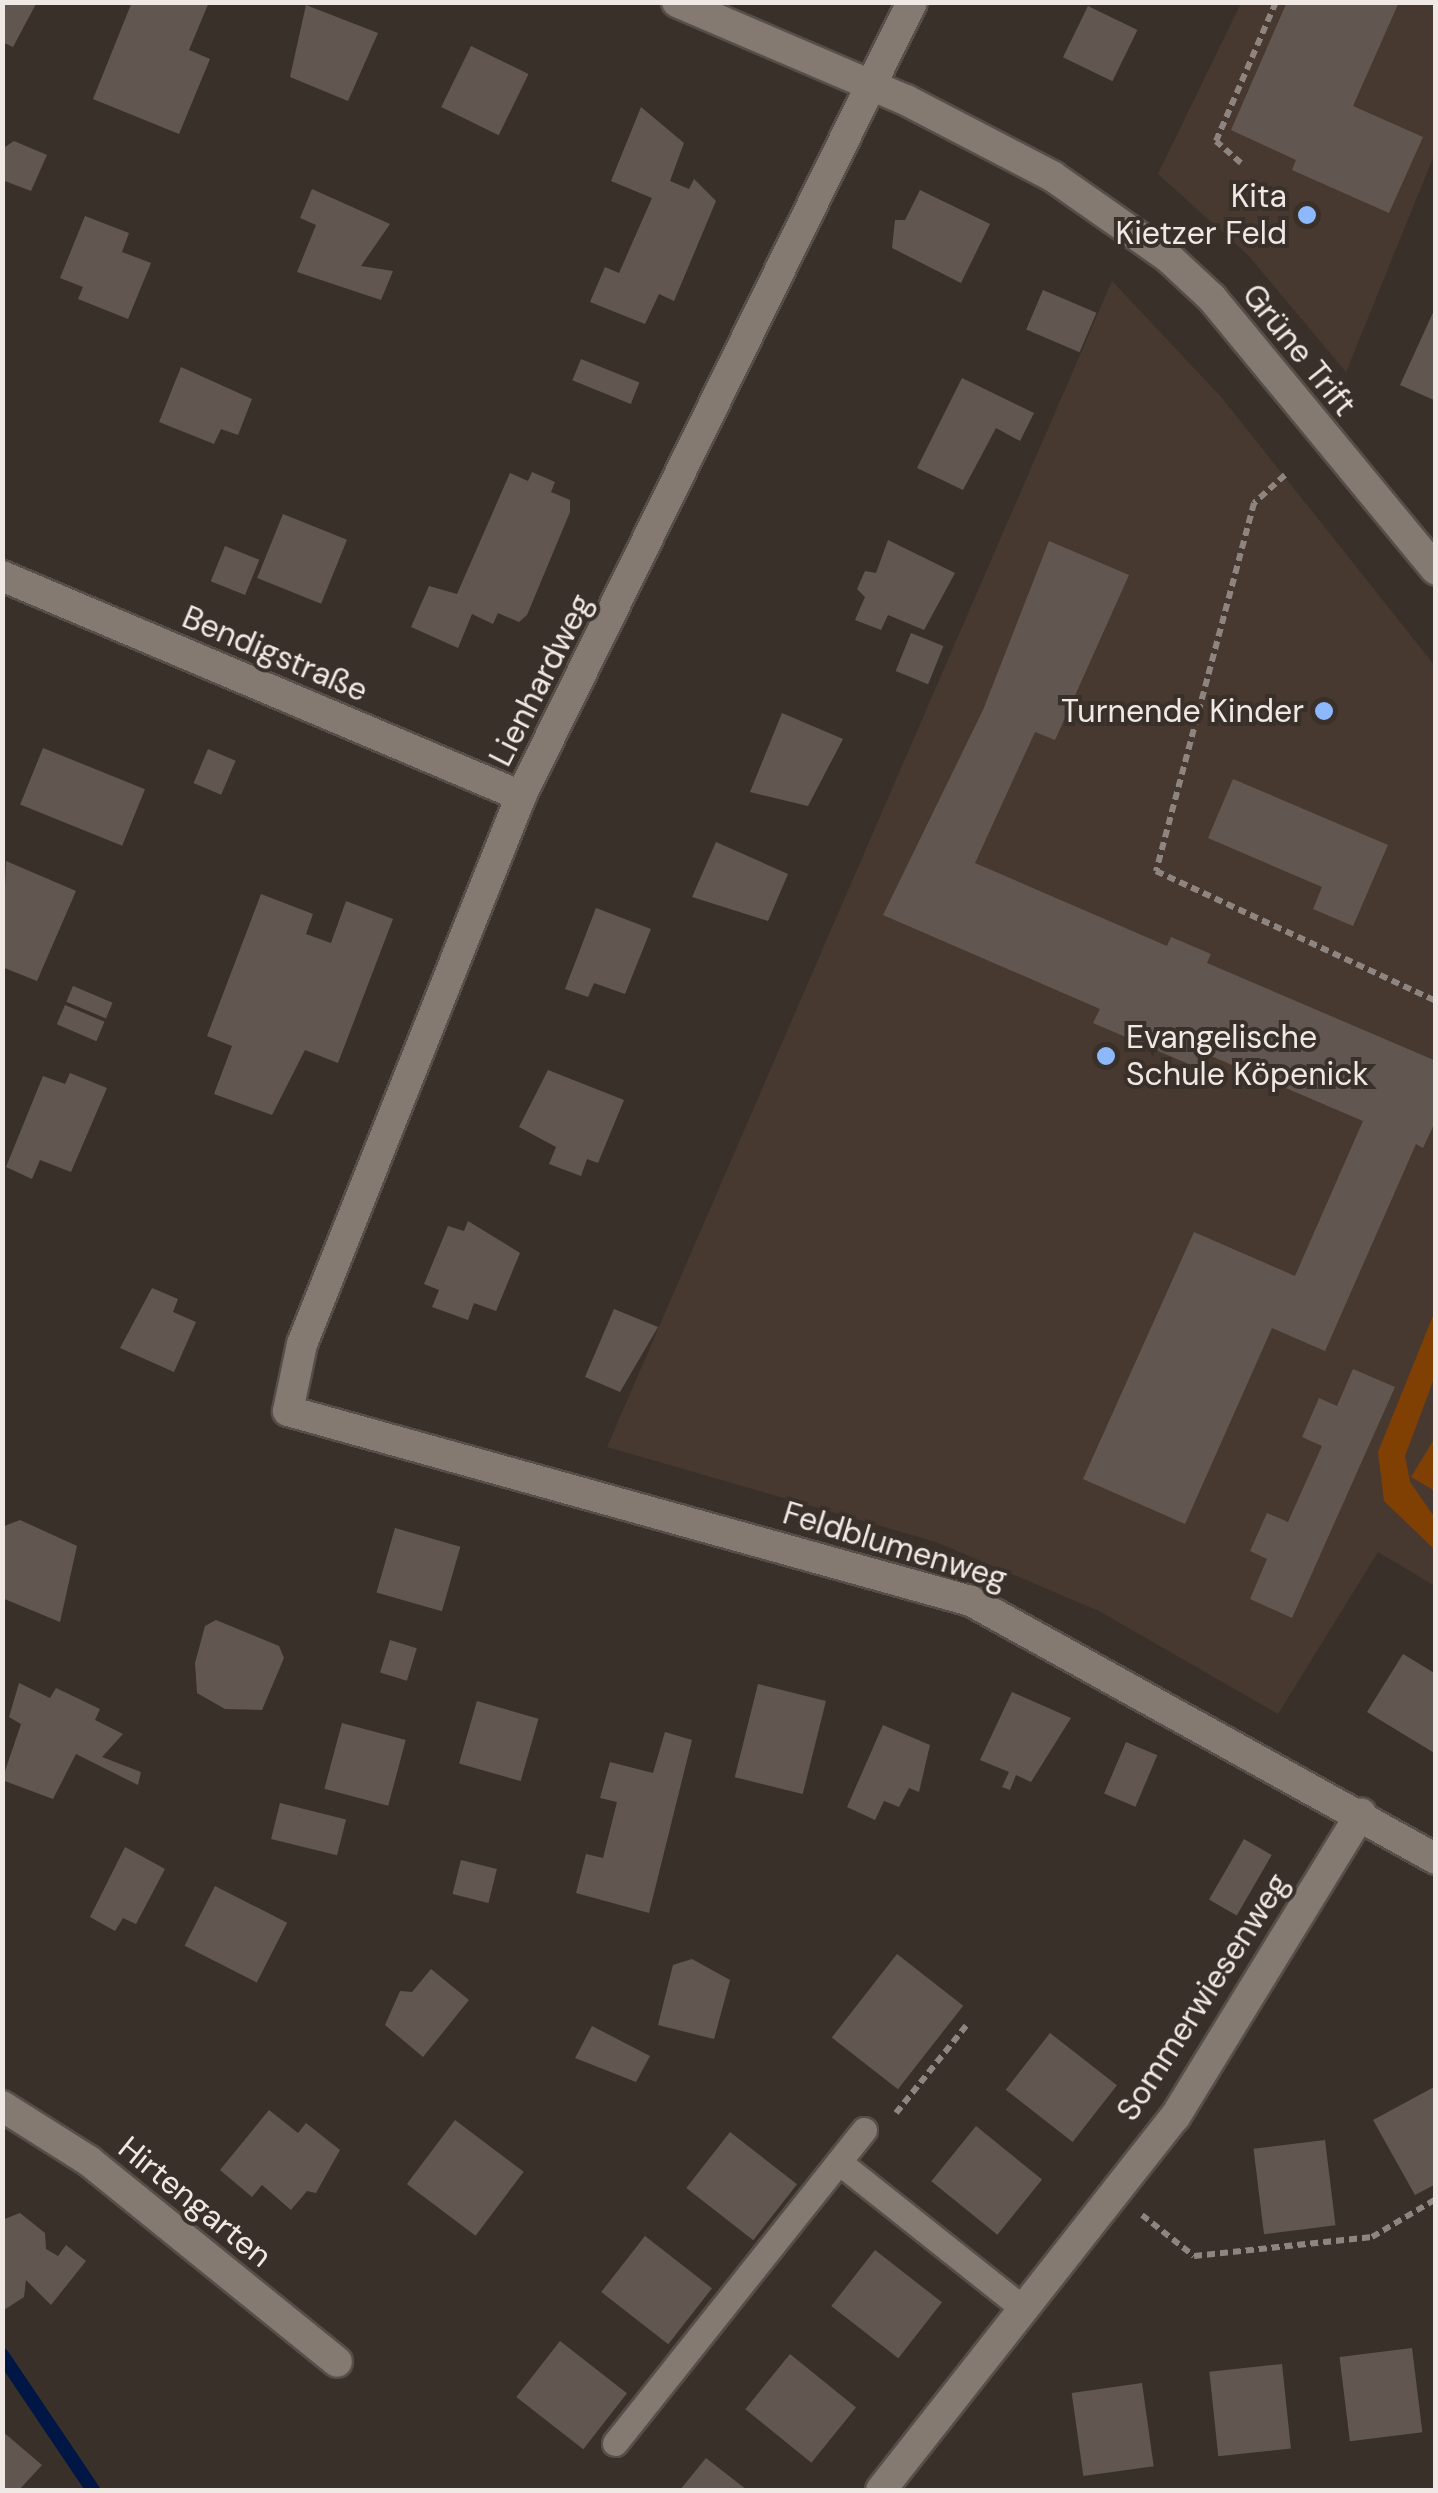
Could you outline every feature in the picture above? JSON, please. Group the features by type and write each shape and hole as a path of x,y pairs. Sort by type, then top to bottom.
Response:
{"street":[{"name":"Grüne Trift","path":"677,2 874,86 1052,176 1169,258 1212,298 1436,570"},
{"name":"Lienhardweg","path":"288,1411 302,1344 522,796 912,2"},
{"name":"Bendigstraße","path":"2,576 522,796"},
{"name":"Feldblumenweg","path":"288,1411 971,1600 1436,1859"},
{"name":"Sommerwiesenweg","path":"881,2490 1021,2306 1175,2117 1361,1814"},
{"name":"Hirtengarten","path":"2,2106 89,2162 337,2362"}],"lane":[{"path":"615,2443 864,2130"},
{"path":"839,2162 1021,2306"}],"path":[{"path":"1241,163 1216,141 1276,2"},
{"path":"1286,475 1254,502 1156,871 1436,1000"},
{"path":"864,2130 896,2113 966,2026"},
{"path":"1112,2192 1194,2256 1372,2236 1436,2199"}],"shaded area":[{"name":"Kita Kietzer Feld","path":"1241,3 1435,3 1435,153 1346,372 1248,255 1158,174"},
{"name":"Evangelische Schule Köpenick","path":"1112,281 1222,398 1435,666 1435,1586 1378,1552 1278,1714 1099,1611 936,1542 607,1447"},
{"path":"1435,1311 1435,1376 1405,1456 1410,1482 1435,1518 1435,1550 1384,1501 1378,1452"},
{"path":"1435,1438 1435,1491 1411,1477"}],"building":[{"path":"2,2 37,2 13,47 2,42"},
{"path":"132,2 209,2 189,50 210,59 179,134 93,99"},
{"path":"1287,2 1399,2 1353,106 1423,137 1389,213 1292,170 1296,160 1231,130"},
{"path":"306,5 378,33 348,101 290,77"},
{"path":"1088,6 1137,30 1112,81 1063,57"},
{"path":"471,46 529,74 499,135 441,107"},
{"path":"641,107 684,143 670,181 689,189 694,179 716,201 674,301 659,294 645,324 590,302 605,267 619,273 652,198 611,181"},
{"path":"14,141 47,155 31,191 2,180 2,149"},
{"path":"312,189 390,224 361,266 393,271 381,300 297,272 316,225 300,218"},
{"path":"920,190 990,224 961,283 892,248 895,220 905,220"},
{"path":"85,216 129,233 122,252 151,263 128,319 78,299 83,287 60,278"},
{"path":"1043,290 1096,313 1080,352 1026,330"},
{"path":"1436,306 1436,401 1400,385"},
{"path":"581,359 639,383 631,404 572,380"},
{"path":"181,367 252,399 238,435 221,429 214,444 159,422"},
{"path":"962,378 1034,413 1020,441 996,428 963,490 917,468"},
{"path":"532,472 555,482 551,492 570,500 570,512 527,615 519,622 498,613 493,624 472,614 458,648 411,627 429,586 457,594 510,473 528,481"},
{"path":"283,514 347,540 321,604 257,578"},
{"path":"888,540 955,573 924,630 888,615 881,630 855,620 865,597 857,589 865,571 876,573"},
{"path":"1049,541 1129,575 1055,740 1035,732 975,863 1167,946 1171,937 1211,954 1207,963 1436,1061 1436,1120 1423,1148 1416,1144 1325,1351 1272,1328 1185,1524 1083,1479 1194,1232 1295,1276 1363,1121 1204,1053 1198,1068 1093,1023 1100,1009 883,915 983,710"},
{"path":"225,546 259,560 245,595 211,581"},
{"path":"911,633 943,646 928,684 896,671"},
{"path":"782,713 843,739 808,806 750,792"},
{"path":"43,748 145,789 122,846 20,805"},
{"path":"208,749 236,761 221,795 194,783"},
{"path":"1233,779 1388,845 1353,926 1313,909 1322,887 1208,838"},
{"path":"716,842 788,874 768,921 692,897"},
{"path":"6,861 76,891 37,981 2,967"},
{"path":"261,894 313,914 306,934 331,943 346,901 393,919 338,1063 305,1050 272,1115 214,1094 232,1046 207,1036"},
{"path":"596,908 651,929 625,994 594,983 588,997 565,989"},
{"path":"73,986 113,1003 106,1018 66,1002"},
{"path":"65,1005 105,1022 96,1041 57,1024"},
{"path":"548,1070 624,1100 598,1163 587,1159 581,1176 549,1164 556,1147 519,1127"},
{"path":"70,1073 107,1088 71,1172 40,1160 32,1179 6,1167 43,1076 65,1084"},
{"path":"468,1221 520,1253 496,1311 474,1303 468,1320 432,1307 439,1290 424,1284 448,1226 464,1231"},
{"path":"152,1288 178,1299 173,1312 196,1322 174,1372 120,1348"},
{"path":"614,1309 658,1327 620,1392 585,1377"},
{"path":"1353,1369 1395,1387 1292,1618 1250,1599 1267,1559 1250,1551 1267,1513 1288,1522 1322,1446 1302,1437 1319,1398 1337,1406"},
{"path":"20,1520 77,1546 60,1622 2,1598 2,1527"},
{"path":"395,1528 460,1547 442,1611 377,1592"},
{"path":"216,1620 279,1646 284,1658 262,1710 225,1709 197,1693 195,1663 205,1626"},
{"path":"390,1640 417,1648 407,1681 380,1673"},
{"path":"1403,1654 1436,1674 1436,1754 1367,1712"},
{"path":"19,1683 50,1698 56,1688 100,1709 95,1720 123,1734 102,1757 141,1772 138,1785 76,1754 53,1799 2,1780 21,1724 9,1717"},
{"path":"758,1684 826,1701 803,1794 735,1777"},
{"path":"1012,1692 1071,1718 1031,1782 1016,1775 1010,1790 1002,1787 1009,1772 980,1760"},
{"path":"477,1701 539,1719 521,1781 459,1763"},
{"path":"342,1723 406,1740 388,1806 324,1789"},
{"path":"883,1725 930,1745 919,1792 909,1788 899,1807 884,1801 875,1820 847,1807"},
{"path":"665,1732 692,1740 649,1913 576,1893 586,1854 603,1858 617,1802 600,1798 610,1762 653,1773"},
{"path":"1126,1742 1157,1755 1135,1807 1104,1794"},
{"path":"280,1803 346,1819 337,1855 271,1839"},
{"path":"1244,1839 1272,1855 1237,1916 1209,1900"},
{"path":"125,1847 165,1869 136,1924 123,1918 115,1931 90,1917"},
{"path":"461,1860 497,1869 488,1903 453,1894"},
{"path":"215,1886 287,1923 257,1982 185,1946"},
{"path":"897,1954 963,2006 898,2089 832,2038"},
{"path":"692,1959 730,1980 714,2039 658,2025 673,1965"},
{"path":"431,1969 469,2000 423,2057 385,2025 400,1991 412,1992"},
{"path":"592,2026 650,2056 636,2082 575,2058"},
{"path":"1050,2033 1117,2085 1073,2142 1006,2090"},
{"path":"1436,2086 1436,2184 1415,2195 1373,2120"},
{"path":"269,2110 298,2133 306,2123 340,2150 316,2193 307,2191 291,2210 262,2185 252,2197 220,2170"},
{"path":"455,2120 524,2172 476,2236 407,2184"},
{"path":"976,2126 1042,2179 997,2235 931,2181"},
{"path":"730,2132 797,2184 753,2240 686,2188"},
{"path":"1325,2140 1335,2225 1264,2234 1254,2149"},
{"path":"20,2213 45,2233 46,2249 58,2256 66,2245 86,2261 51,2305 26,2280 24,2297 4,2310 2,2220"},
{"path":"645,2236 712,2288 668,2344 601,2292"},
{"path":"875,2250 942,2302 898,2358 831,2306"},
{"path":"560,2341 627,2393 583,2449 516,2397"},
{"path":"1412,2348 1422,2432 1350,2441 1340,2357"},
{"path":"790,2354 856,2407 811,2463 745,2409"},
{"path":"1282,2364 1291,2449 1218,2456 1209,2372"},
{"path":"1142,2383 1154,2466 1083,2476 1072,2393"},
{"path":"2,2431 42,2465 19,2490 2,2490"},
{"path":"706,2458 747,2490 680,2490"}],"waterway":[{"path":"2,2355 93,2490"}],"place":[{"name":"Kita Kietzer Feld","path":"1307,215"},
{"name":"Turnende Kinder","path":"1324,711"},
{"name":"Evangelische Schule Köpenick","path":"1106,1056"}]}
